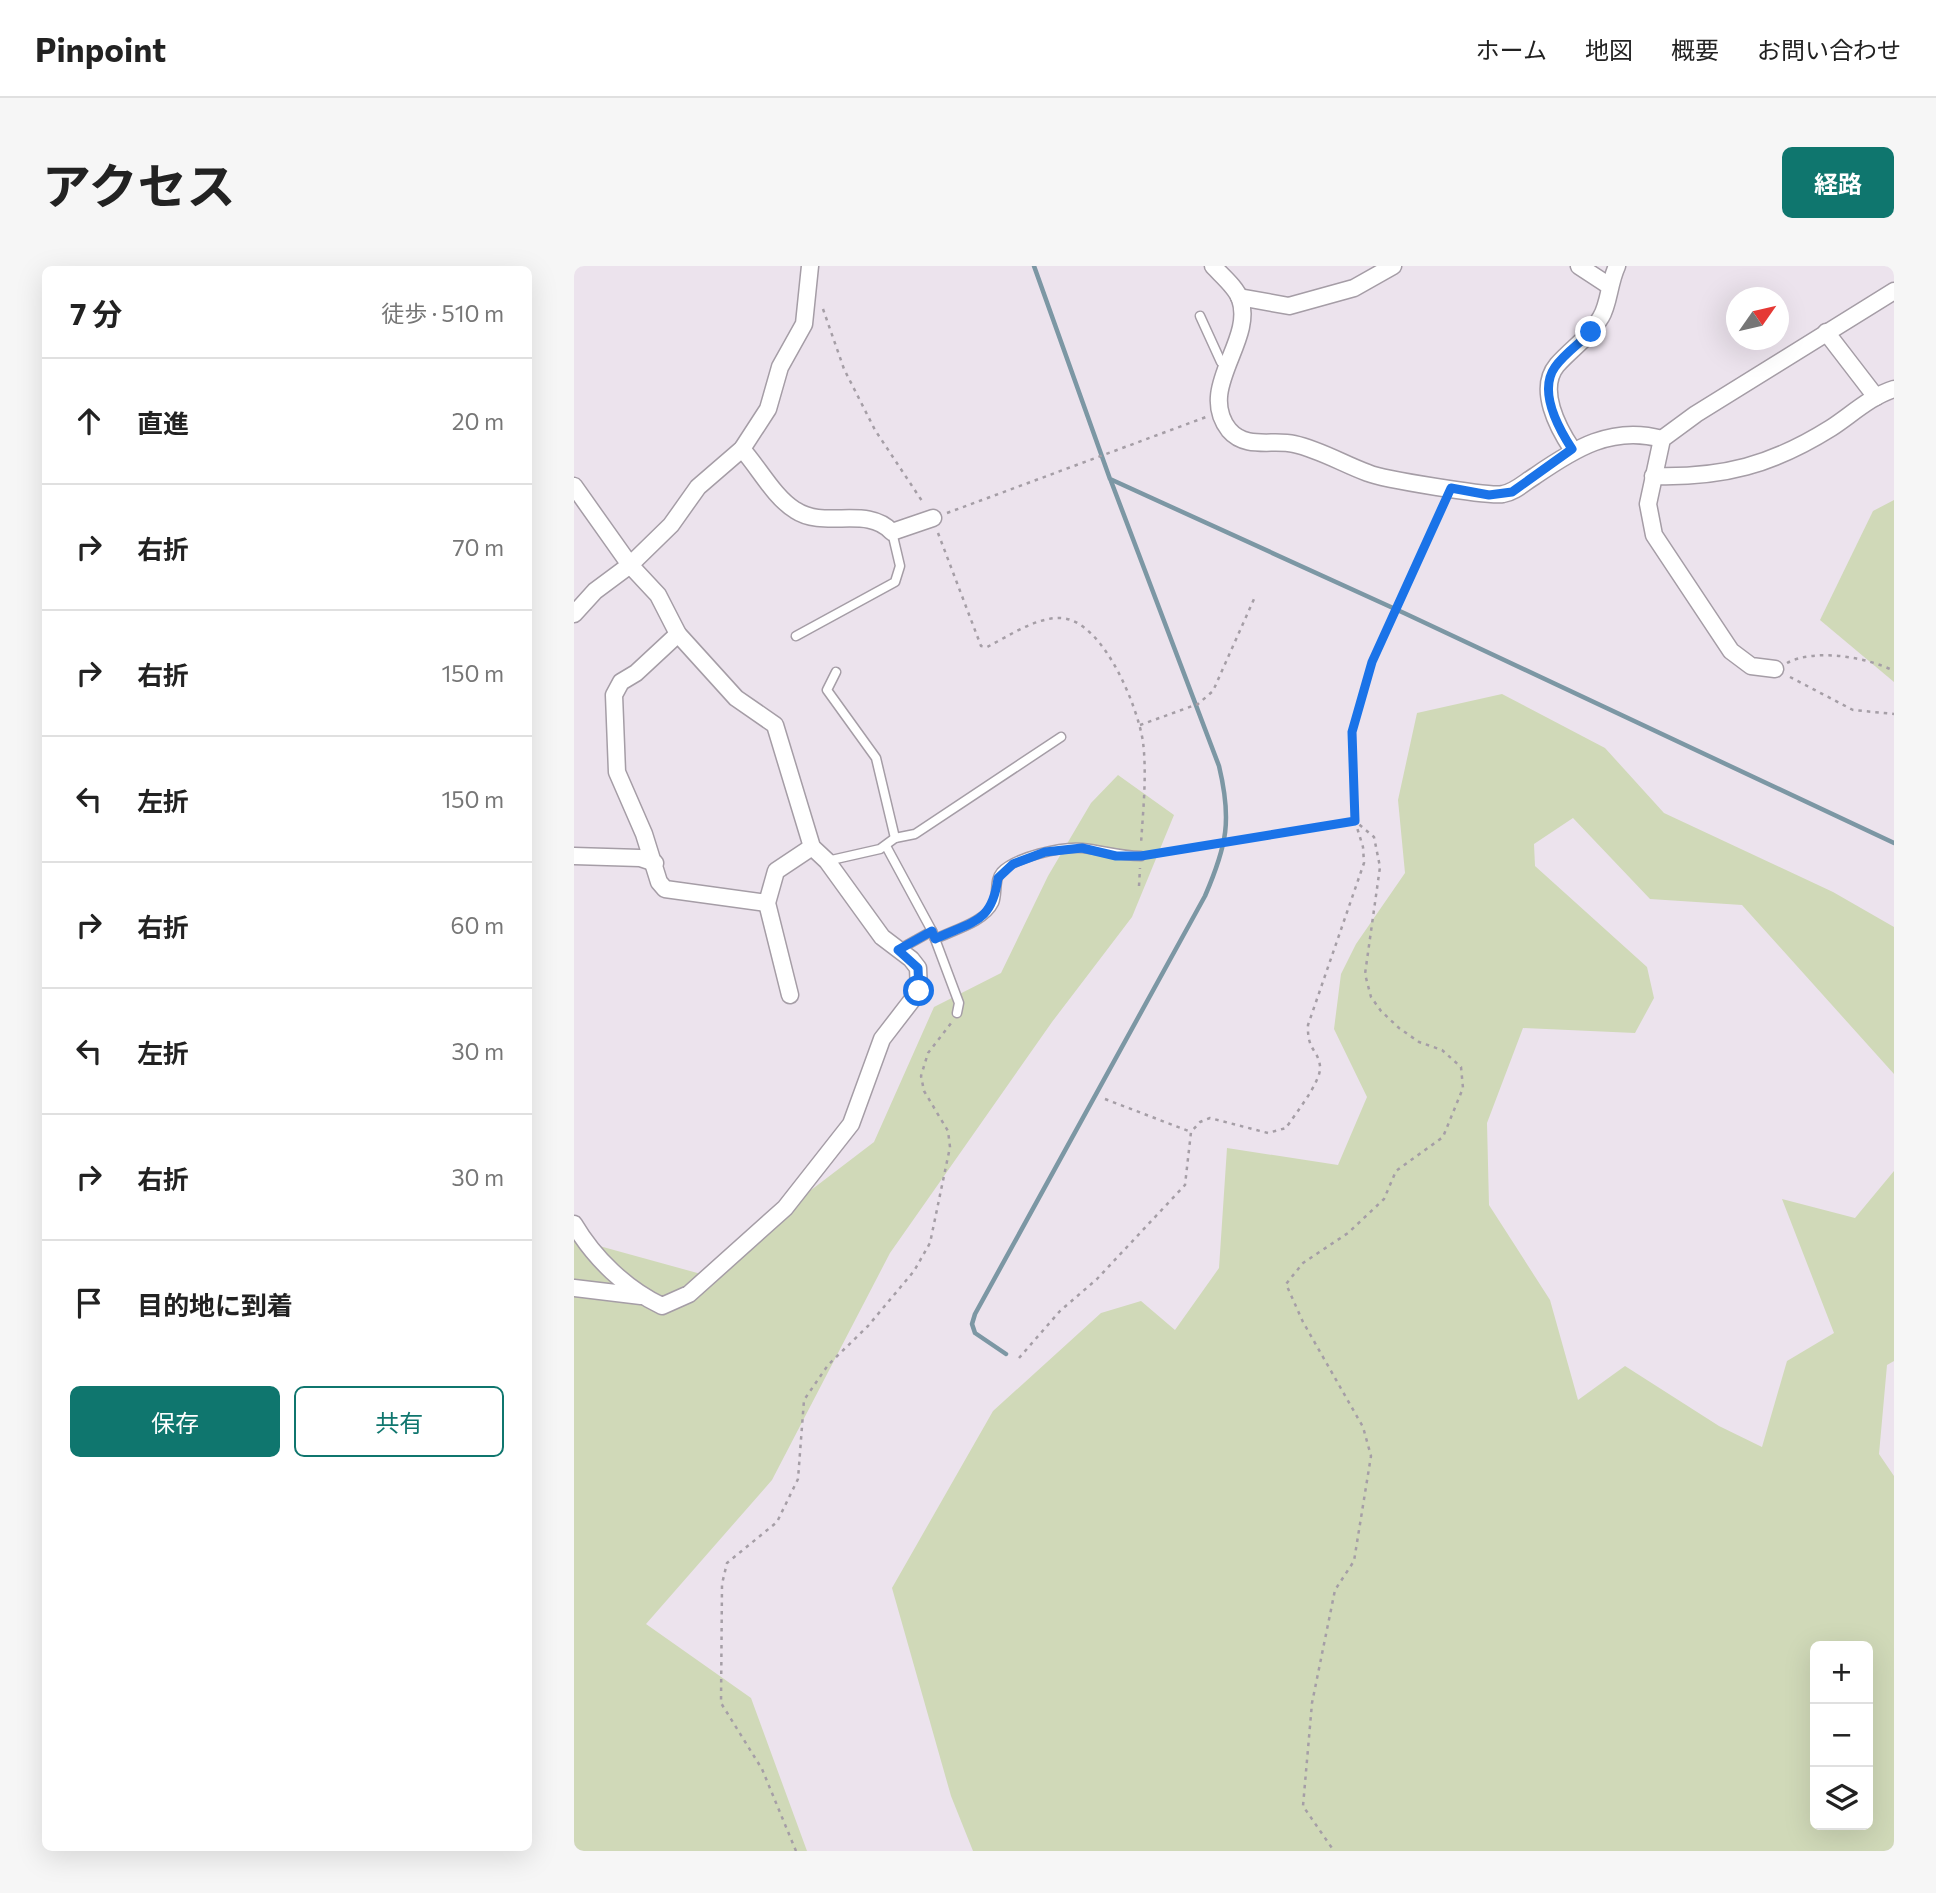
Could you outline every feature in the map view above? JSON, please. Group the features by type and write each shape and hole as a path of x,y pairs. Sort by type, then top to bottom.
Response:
{"street":[{"path":"574,614 595,591 631,565 671,525 698,487 742,449 768,409 780,367 804,324 810,290 810,266"},
{"path":"1213,266 1239,297 1242,319 1222,377 1219,413 1230,431 1243,441 1290,443 1309,447 1370,474 1489,495 1512,492 1572,449 1595,440 1617,436 1662,439"},
{"path":"1239,297 1289,306 1354,288 1393,266"},
{"path":"1578,266 1608,285"},
{"path":"1572,449 1557,426 1550,378 1555,367 1591,332 1603,315 1608,285 1617,266"},
{"path":"1775,669 1751,666 1731,651 1654,535 1648,504 1662,439 1696,414 1894,290"},
{"path":"1826,332 1877,397"},
{"path":"1653,476 1698,477 1770,461 1804,445 1877,397 1894,389"},
{"path":"742,449 794,510 824,519 874,518 892,532 933,518"},
{"path":"574,486 631,565 658,594 678,634 736,698 775,726 812,847 827,861 882,937 918,968 919,991 882,1039 851,1125 785,1208 690,1294 662,1306 641,1296 588,1247 574,1224"},
{"path":"678,634 636,673 621,682 614,695 617,772 655,863 659,882 665,889 767,903"},
{"path":"790,995 767,903 776,871 812,847"},
{"path":"574,856 640,858 655,863"},
{"path":"574,1288 641,1296"}],"lane":[{"path":"1200,316 1221,362 1226,364"},
{"path":"796,636 895,582 900,566 892,532"},
{"path":"836,672 827,690 877,758 895,838"},
{"path":"827,861 887,846 895,838 915,834 1061,737"},
{"path":"887,846 934,935 959,1003 957,1013"},
{"path":"898,950 986,914 995,901 998,878 1013,864 1045,852 1082,848 1116,856 1141,856"}],"path":[{"path":"810,290 819,298 844,369 876,430 933,518 981,646 987,647 1036,622 1062,618 1081,625 1096,639 1119,673 1139,725 1143,744 1139,886"},
{"path":"933,518 1219,413"},
{"path":"1019,1358 1060,1311 1097,1279 1185,1185 1191,1132 1200,1122 1210,1118 1268,1133 1286,1128 1320,1076 1320,1063 1307,1043 1308,1025 1364,863 1363,847 1355,821 1352,732 1368,673 1451,488"},
{"path":"1139,725 1198,705 1213,691 1254,599"},
{"path":"1775,669 1797,657 1826,656 1884,666 1894,671"},
{"path":"1775,669 1853,710 1894,714"},
{"path":"1141,856 1355,821 1374,837 1380,867 1365,974 1371,997 1399,1028 1419,1042 1442,1050 1461,1068 1463,1088 1443,1137 1396,1171 1384,1199 1348,1233 1303,1263 1286,1284 1303,1322 1363,1427 1371,1456 1354,1561 1335,1590 1310,1728 1303,1806 1334,1851"},
{"path":"796,1851 762,1769 721,1703 722,1584 727,1563 777,1522 797,1479 804,1400 828,1365 868,1326 914,1270 930,1243 950,1147 947,1131 924,1091 921,1076 928,1053 950,1028 957,1013"},
{"path":"1105,1099 1191,1132"}],"green space":[{"path":"1894,500 1894,682 1820,620 1873,511"},
{"path":"1502,694 1605,748 1664,813 1833,892 1894,927 1894,1074 1742,905 1650,899 1573,818 1534,844 1535,866 1647,967 1654,998 1635,1033 1523,1028 1487,1123 1489,1205 1550,1300 1578,1400 1625,1366 1719,1426 1762,1447 1787,1361 1834,1333 1782,1199 1855,1218 1894,1171 1894,1361 1887,1365 1879,1454 1894,1476 1894,1851 973,1851 951,1796 892,1588 993,1411 1101,1313 1141,1301 1175,1330 1219,1268 1227,1148 1338,1165 1367,1097 1334,1029 1341,974 1356,944 1405,873 1398,800 1417,713"},
{"path":"1118,775 1174,815 1132,917 1052,1022 890,1253 772,1480 646,1624 751,1698 807,1851 574,1851 574,1239 701,1274 874,1142 934,1007 1001,973 1048,876 1091,803"}],"waterway":[{"path":"1034,266 1110,479 1404,613 1894,843"},
{"path":"1006,1354 975,1333 972,1324 975,1314 1205,896 1223,847 1225,832 1225,802 1219,766 1111,481"}],"route":[{"path":"919,991 918,968 898,950 932,931 935,939 986,914 995,901 998,878 1013,864 1045,852 1082,848 1116,856 1141,856 1355,821 1352,732 1372,662 1451,488 1489,495 1512,492 1572,449 1557,426 1550,395 1550,378 1555,367 1591,332"}]}
